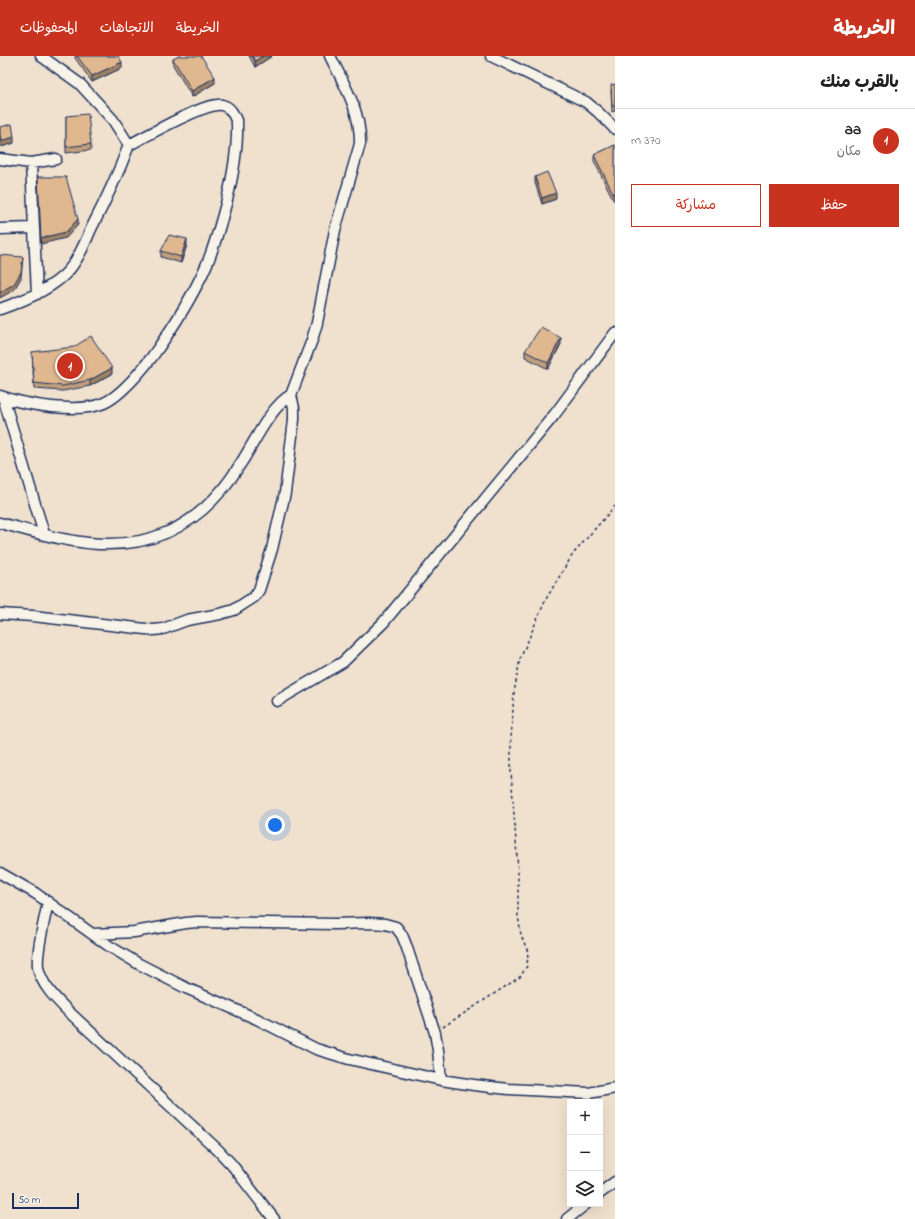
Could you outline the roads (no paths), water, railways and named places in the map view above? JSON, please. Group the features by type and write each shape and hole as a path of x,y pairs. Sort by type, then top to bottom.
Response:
{"street":[{"path":"41,56 80,84 113,120 129,145"},
{"path":"0,614 33,616 154,630 187,620 234,610 254,597 259,590 268,562 285,493 294,420 294,408 291,395 317,323 335,230 360,144 360,132 355,108 330,56"},
{"path":"491,56 586,102 615,129"},
{"path":"0,309 18,303 37,294 58,280 69,270 104,202 129,145 189,115 211,106 226,106 231,110 235,116 237,132 232,179 223,215 206,266 186,304 157,350 143,368 126,386 104,403 76,408 54,408 2,397"},
{"path":"0,159 31,163 56,159"},
{"path":"31,163 37,294"},
{"path":"0,229 34,228"},
{"path":"277,701 343,662 383,623 555,414 615,333"},
{"path":"0,523 69,540 106,544 136,542 160,535 176,528 193,518 210,505 237,470 274,411 282,401 291,395"},
{"path":"2,397 44,534"},
{"path":"0,873 35,893 109,946 139,964 186,988 257,1019 316,1049 349,1059 441,1080 508,1089 590,1093 615,1088"},
{"path":"48,902 38,965 40,973 50,991 70,1012 218,1150 232,1165 274,1219"},
{"path":"93,934 134,932 186,922 369,923 389,925 398,930 406,945 435,1033 441,1080"},
{"path":"603,1191 615,1182"},
{"path":"567,1219 582,1207"}],"place":[{"name":"aa","path":"70,366"}]}
